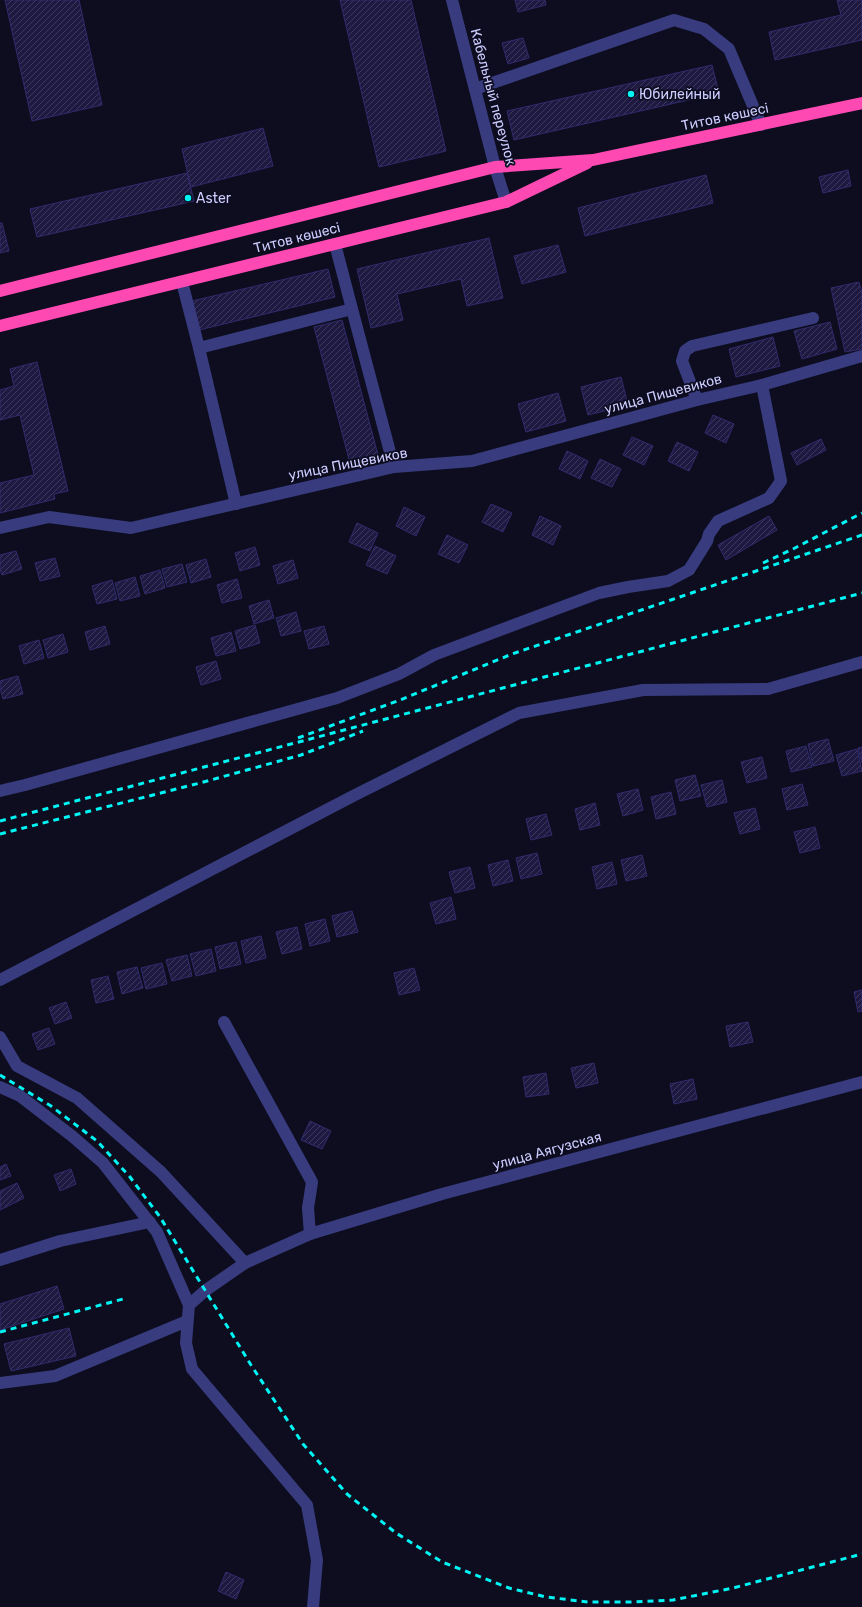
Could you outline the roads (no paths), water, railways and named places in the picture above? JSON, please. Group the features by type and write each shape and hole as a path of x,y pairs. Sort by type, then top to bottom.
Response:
{"highway":[{"name":"Титов көшесі","path":"0,291 495,167 593,160 862,104"},
{"name":"Титов көшесі","path":"0,326 506,202 593,160"}],"street":[{"name":"Кабельный переулок","path":"452,0 495,167 506,202"},
{"path":"475,89 674,20 704,29 729,49 761,125"},
{"path":"335,244 394,468"},
{"path":"182,282 236,504"},
{"path":"199,348 352,309"},
{"path":"697,400 682,361 685,351 692,346 813,318"},
{"name":"улица Пищевиков","path":"0,528 49,517 131,528 394,468 472,461 697,400 762,385 862,356"},
{"path":"0,791 25,786 337,698 399,674 434,655 599,593 668,581 689,570 707,541 708,534 718,521 769,498 781,480 762,385"},
{"path":"0,980 355,795 519,713 642,690 768,689 862,662"},
{"path":"224,1022 312,1182 308,1208 310,1234"},
{"path":"0,1037 17,1066 77,1098 161,1172 245,1264"},
{"name":"улица Аягузская","path":"188,1305 206,1290 245,1264 310,1234 442,1194 862,1082"},
{"path":"0,1087 20,1096 72,1136 103,1163 157,1232 188,1305 186,1344 192,1369 307,1505 317,1560 313,1607"},
{"path":"0,1260 60,1241 150,1222"},
{"path":"0,1383 55,1376 187,1321"}],"railway":[{"path":"763,563 862,513"},
{"path":"298,738 400,700 512,654 862,535"},
{"path":"0,821 862,593"},
{"path":"0,834 200,783 301,755 363,731"},
{"path":"0,1075 51,1106 97,1141 130,1177 160,1217 251,1365 303,1444 347,1494 396,1533 442,1562 509,1588 546,1597 588,1602 631,1602 673,1600 733,1588 862,1554"},
{"path":"0,1332 123,1299"}],"place":[{"name":"Юбилейный","path":"631,94"},
{"name":"Aster","path":"188,198"}]}
